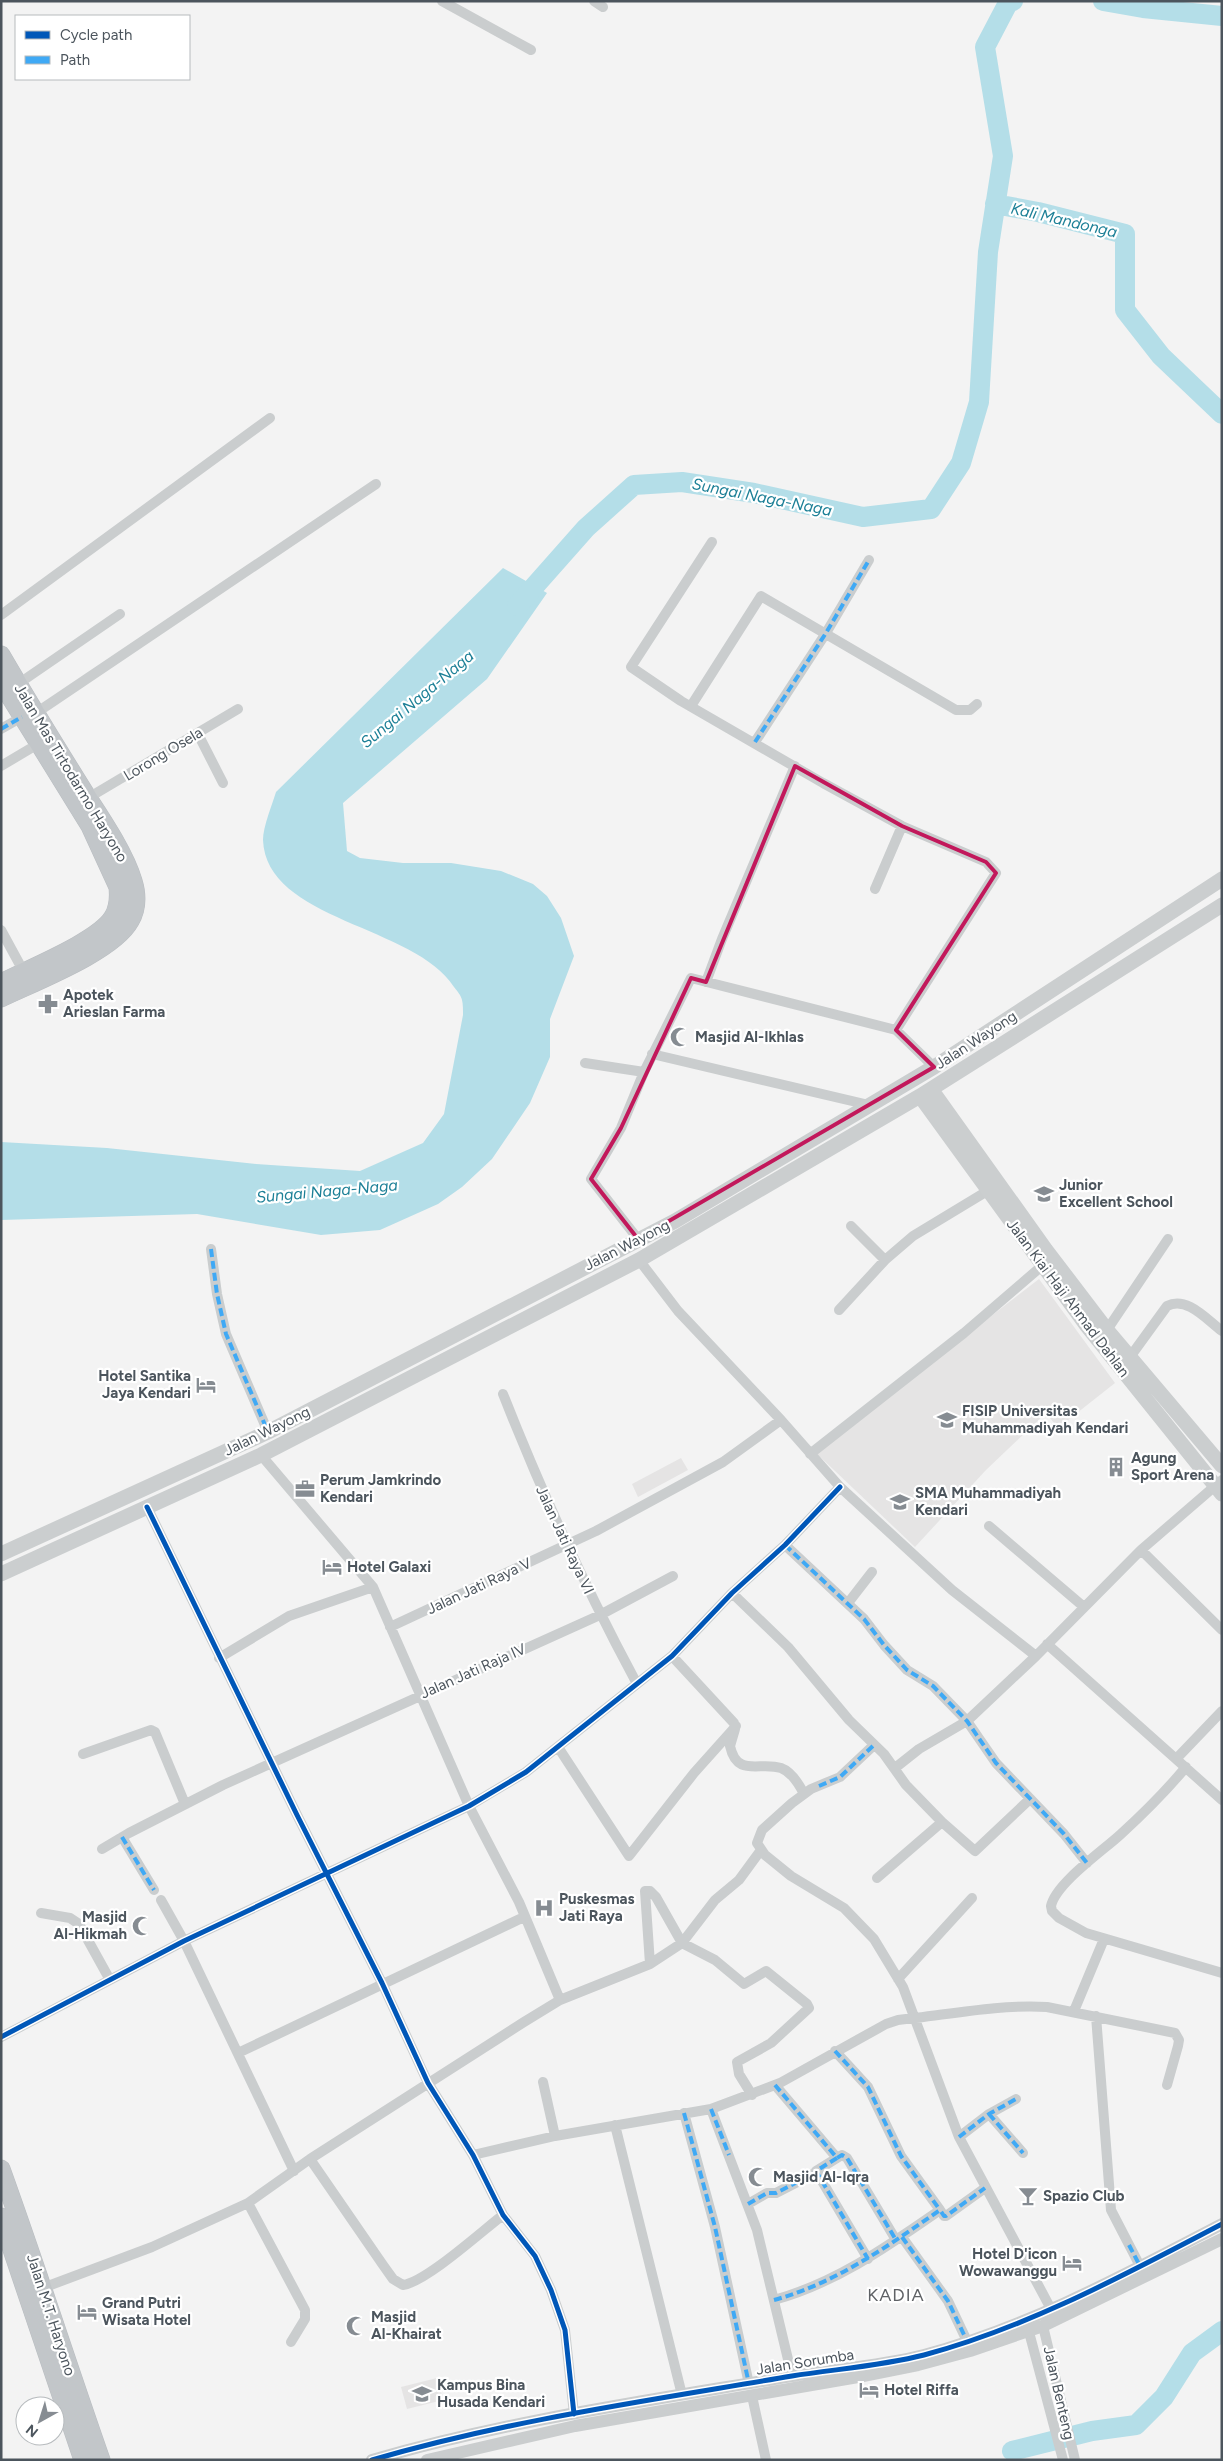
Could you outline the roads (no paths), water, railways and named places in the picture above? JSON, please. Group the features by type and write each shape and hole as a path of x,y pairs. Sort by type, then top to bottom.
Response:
{"highway":[{"name":"Jalan Mas Tirtodarmo Haryono","path":"1,655 10,683 29,715 103,821 133,880 136,895 135,909 131,920 123,932 110,942 81,960 27,978 1,983"},
{"name":"Jalan Mas Tirtodarmo Haryono","path":"1,998 27,978 107,925 116,910 119,898 118,887 90,826 38,744 29,715"},
{"name":"Jalan M.T. Haryono","path":"1,2169 83,2460"},
{"name":"Jalan M.T. Haryono","path":"2,2223 35,2291 101,2460"}],"main road":[{"name":"Jalan Wayong","path":"1,1554 268,1432 675,1221 934,1067 1222,879"},
{"name":"Jalan Wayong","path":"1,1574 261,1455 638,1260 928,1096 1126,965 1222,905"},
{"path":"1116,949 1126,965"},
{"name":"Jalan Kiai Haji Ahmad Dahlan","path":"928,1096 989,1190 1087,1326 1219,1487"},
{"name":"Jalan Kiai Haji Ahmad Dahlan","path":"928,1096 1107,1330 1222,1466"}],"street":[{"path":"442,1 531,50"},
{"path":"1,615 270,418"},
{"path":"1,729 29,715 376,484"},
{"path":"712,542 630,665 691,706 795,766 902,826 986,862 996,873 896,1030"},
{"path":"755,742 826,633 870,560"},
{"path":"691,706 761,596 956,710 970,710 977,704"},
{"path":"10,683 120,614"},
{"name":"Lorong Osela","path":"88,798 238,709"},
{"path":"198,734 223,783"},
{"path":"1,766 38,744"},
{"path":"706,982 729,921 795,766"},
{"path":"875,889 902,826"},
{"path":"1,930 27,978"},
{"path":"638,1239 591,1179 620,1128 652,1054 691,978 896,1030 934,1067"},
{"path":"652,1054 854,1100 869,1106"},
{"path":"585,1063 644,1072"},
{"path":"839,1310 885,1260 929,1225 989,1190"},
{"path":"850,1226 885,1260"},
{"path":"1107,1330 1168,1239"},
{"path":"211,1249 217,1294 226,1334 268,1432"},
{"path":"638,1260 678,1311 781,1420 840,1487 952,1590 1036,1656"},
{"path":"810,1454 964,1332 1043,1265"},
{"path":"1130,1357 1167,1306 1173,1303 1180,1302 1194,1309 1222,1331"},
{"name":"Jalan Jati Raya VI","path":"502,1394 545,1498 600,1615 636,1682"},
{"name":"Jalan Jati Raya V","path":"390,1627 568,1544 722,1462 781,1420"},
{"path":"261,1455 373,1587 469,1806 519,1902 560,2000"},
{"path":"1,2037 184,1941 469,1806 526,1772 636,1682 672,1656 732,1593 785,1545 840,1487"},
{"path":"895,1768 919,1749 967,1720 1036,1656 1141,1550 1219,1487"},
{"path":"147,1507 219,1658 382,1983 428,2083 473,2155 503,2215 534,2256 558,2307 565,2330 574,2414"},
{"path":"989,1526 1084,1607"},
{"path":"785,1545 864,1619 884,1646 907,1670 933,1686 967,1720 992,1758 1087,1863"},
{"path":"1141,1550 1222,1630"},
{"path":"848,1603 872,1572"},
{"name":"Jalan Jati Raja IV","path":"102,1849 185,1804 600,1615 673,1576"},
{"path":"219,1658 290,1616 373,1587"},
{"path":"732,1593 788,1647 849,1720 895,1768 906,1784 942,1822 975,1851 1030,1799"},
{"path":"1047,1644 1222,1800"},
{"path":"672,1656 736,1726"},
{"path":"1177,1758 1222,1711"},
{"path":"558,1747 629,1856 694,1773 736,1726"},
{"path":"736,1726 730,1746 731,1753 739,1763 745,1766 776,1767 784,1770 796,1780 804,1794"},
{"path":"83,1754 151,1730 155,1732 185,1804"},
{"path":"874,1745 840,1777 804,1794 762,1830 757,1843 761,1850 791,1876 844,1908 857,1920 874,1939 898,1978 959,2137 1046,2307 1043,2326"},
{"path":"1186,1767 1141,1816 1060,1889 1051,1906 1055,1915 1086,1933 1222,1973"},
{"path":"877,1878 942,1822"},
{"path":"122,1837 154,1890"},
{"path":"35,2291 152,2247 248,2203 310,2159 560,2000 650,1964 682,1943 715,1900 739,1880 761,1850"},
{"path":"650,1964 645,1891 656,1896 682,1943 715,1960 744,1984 766,1971 809,2007 801,2017 771,2043 737,2062 740,2074 752,2095"},
{"path":"898,1978 972,1898"},
{"path":"161,1900 184,1941 294,2171"},
{"path":"41,1912 70,1918 80,1924 110,1980"},
{"path":"238,2053 524,1917"},
{"path":"1074,2011 1104,1938"},
{"path":"473,2155 555,2136 711,2109 775,2086 886,2024 913,2018 1032,2006 1074,2011 1175,2034 1179,2040 1167,2085"},
{"path":"1096,2016 1111,2210 1140,2266"},
{"path":"835,2051 868,2087 901,2156 944,2216 986,2188"},
{"path":"543,2082 555,2136"},
{"path":"775,2086 837,2158"},
{"path":"959,2137 989,2114 1016,2099"},
{"path":"711,2109 748,2204 792,2376"},
{"path":"684,2113 711,2210 766,2460"},
{"path":"989,2114 1023,2153"},
{"path":"615,2125 682,2395"},
{"path":"748,2204 767,2193 776,2193 817,2172 842,2155 847,2158 899,2238 948,2301 967,2341"},
{"path":"310,2159 379,2259 400,2284 406,2285 416,2280 445,2261 503,2215"},
{"path":"817,2172 868,2259"},
{"path":"248,2203 305,2310 305,2319 291,2342"},
{"path":"774,2300 813,2287 868,2259 940,2210"},
{"name":"Jalan Sorumba","path":"427,2460 636,2409 682,2395 750,2390 792,2376 924,2355 1003,2330 1046,2307 1140,2266 1222,2224"},
{"name":"Jalan Sorumba","path":"372,2460 481,2432 574,2414 636,2409 918,2365 1029,2332 1222,2239"},
{"path":"1029,2332 1046,2307"},
{"name":"Jalan Benteng","path":"1043,2326 1075,2460"},
{"name":"Jalan Benteng","path":"1029,2332 1062,2460"}],"water":[{"path":"503,568 547,593 487,679 343,803 347,851 360,858 403,863 451,863 501,871 533,884 547,896 561,918 574,956 550,1019 550,1057 530,1103 492,1159 462,1187 438,1204 380,1230 321,1235 197,1214 1,1220 1,1142 107,1148 256,1164 360,1171 423,1143 444,1114 463,1015 461,996 435,966 408,949 314,906 289,888 270,867 263,835 276,792"}],"waterway":[{"name":"Sungai Naga-Naga","path":"517,606 586,528 634,485 682,482 754,493 863,517 931,509 961,463 979,402 988,252 1003,156 985,47 1008,3 1013,1"},
{"name":"Sungai Naga-Naga","path":"1103,1 1143,8 1222,16"},
{"name":"Kali Mandonga","path":"995,204 1038,212 1125,234 1125,310 1161,356 1222,414"},
{"path":"1012,2451 1092,2431 1136,2425 1164,2397 1192,2353 1222,2331"}],"place":[{"name":"Apotek Arieslan Farma","path":"48,1004"},
{"name":"Masjid Al-Ikhlas","path":"680,1037"},
{"name":"Junior Excellent School","path":"1044,1194"},
{"name":"Hotel Santika Jaya Kendari","path":"206,1385"},
{"name":"FISIP Universitas Muhammadiyah Kendari","path":"947,1420"},
{"name":"Agung Sport Arena","path":"1116,1467"},
{"name":"Perum Jamkrindo Kendari","path":"305,1489"},
{"name":"SMA Muhammadiyah Kendari","path":"900,1502"},
{"name":"Hotel Galaxi","path":"332,1567"},
{"name":"Puskesmas Jati Raya","path":"544,1908"},
{"name":"Masjid Al-Hikmah","path":"142,1926"},
{"name":"Masjid Al-Iqra","path":"758,2177"},
{"name":"Spazio Club","path":"1028,2196"},
{"name":"Hotel D'icon Wowawanggu","path":"1072,2263"},
{"name":"Grand Putri Wisata Hotel","path":"87,2312"},
{"name":"Masjid Al-Khairat","path":"356,2326"},
{"name":"Hotel Riffa","path":"869,2390"},
{"name":"Kampus Bina Husada Kendari","path":"422,2394"}],"district":[{"name":"KADIA","path":"896,2295"}]}
